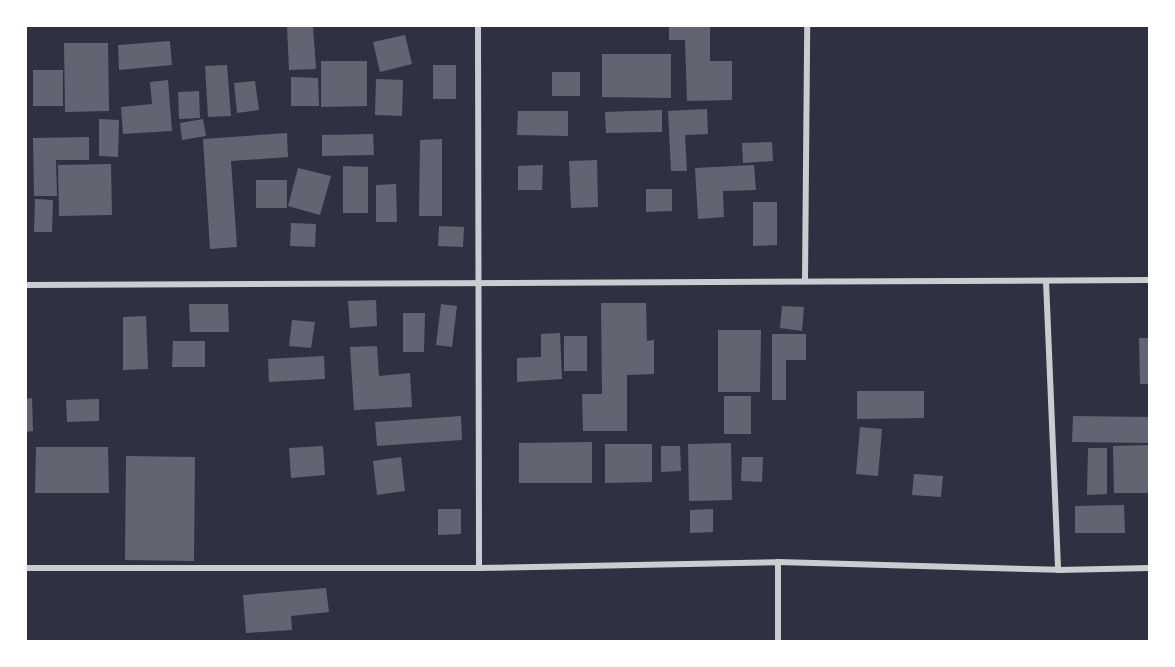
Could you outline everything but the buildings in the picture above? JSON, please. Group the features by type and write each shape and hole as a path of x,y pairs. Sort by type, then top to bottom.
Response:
{"street":[{"path":"478,26 481,283 479,568"},
{"path":"805,280 807,26"},
{"path":"26,285 1149,280"},
{"path":"1046,281 1058,570"},
{"path":"778,562 778,642"},
{"path":"26,568 479,568 778,562 1058,570 1149,568"}]}
